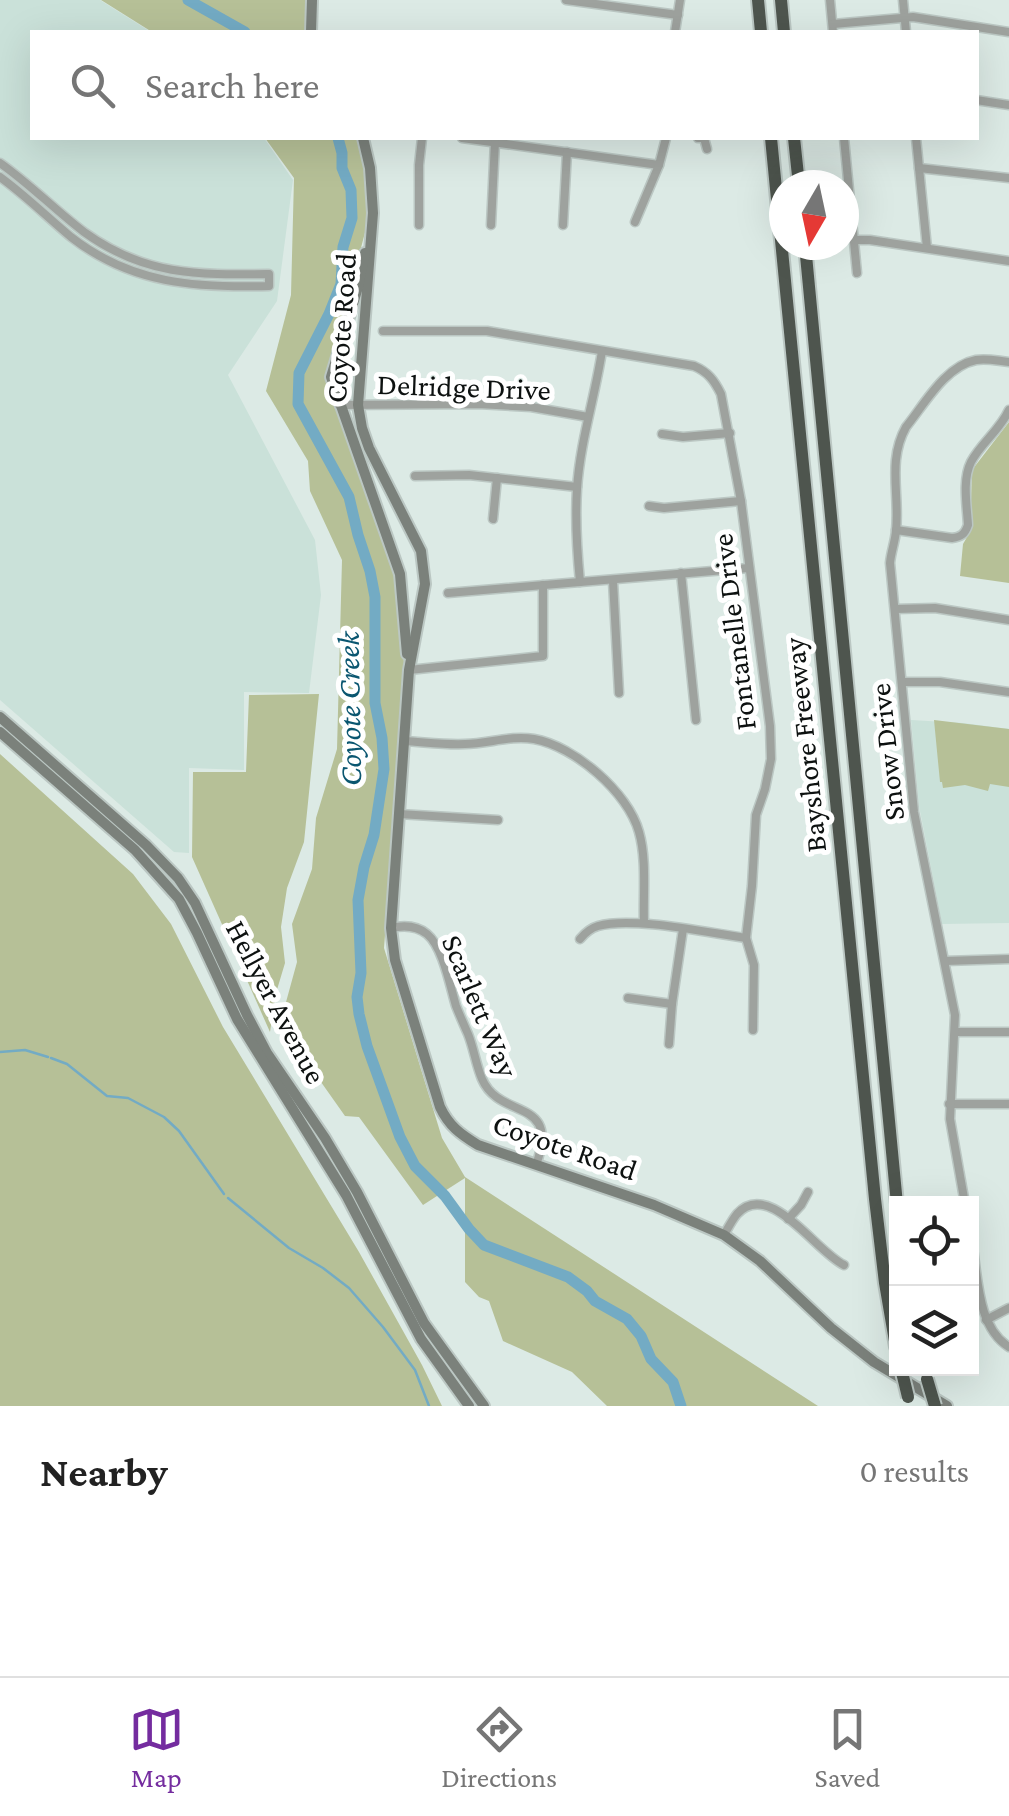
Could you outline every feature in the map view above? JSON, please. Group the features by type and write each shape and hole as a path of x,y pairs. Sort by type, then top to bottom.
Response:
{"highway":[{"path":"758,0 761,30"},
{"path":"780,0 784,30"},
{"name":"Bayshore Freeway","path":"771,140 874,1199 889,1307"},
{"path":"794,140 797,170"},
{"name":"Bayshore Freeway","path":"806,260 896,1196"},
{"path":"903,1376 910,1401"},
{"path":"926,1376 934,1406"}],"street":[{"path":"311,30 312,0"},
{"path":"566,0 678,16"},
{"path":"676,30 680,0"},
{"path":"830,0 833,28 904,18 1009,32"},
{"path":"903,0 906,30"},
{"path":"979,100 1009,105"},
{"name":"Coyote Road","path":"363,140 373,212 358,405 369,448 421,551 425,584 408,670 390,928 395,960 440,1106 457,1132 478,1144 654,1205 724,1235 760,1261 830,1328 874,1362 947,1406"},
{"path":"419,225 422,140"},
{"path":"478,140 659,166"},
{"path":"635,222 666,140"},
{"path":"704,140 706,149"},
{"path":"844,140 847,170"},
{"path":"916,140 927,248"},
{"path":"491,225 494,142"},
{"path":"563,226 567,152"},
{"path":"0,163 82,230 121,254 184,273 269,274 269,286 203,286 155,278 116,265 74,239 0,177"},
{"path":"919,168 1009,178"},
{"name":"Coyote Road","path":"373,212 358,287 331,377 400,574 408,670"},
{"path":"859,240 1009,261"},
{"path":"856,260 857,272"},
{"path":"382,331 486,331 602,350 577,486 580,582"},
{"name":"Fontanelle Drive","path":"602,350 706,371 721,394 730,433 770,726 770,759 756,815 746,938 754,966 753,1030"},
{"name":"Snow Drive","path":"963,1196 950,1104 955,1015 914,812 890,563 896,530 894,459 906,427 956,368 973,360 1009,362"},
{"name":"Delridge Drive","path":"339,406 478,404 530,407 588,417"},
{"path":"896,530 952,538 966,532 971,462 1009,410"},
{"path":"662,434 684,437 730,433"},
{"path":"415,476 469,475 577,486"},
{"path":"493,519 497,478"},
{"path":"649,506 742,501"},
{"path":"448,594 750,568"},
{"path":"681,573 696,720"},
{"path":"613,581 618,693"},
{"path":"408,670 543,656 543,586"},
{"path":"895,608 934,608 1009,620"},
{"path":"902,682 940,682 1009,692"},
{"name":"Hellyer Avenue","path":"0,716 26,747"},
{"name":"Hellyer Avenue","path":"0,732 26,747 163,861 194,903 236,1019 346,1194 420,1338 469,1406"},
{"path":"404,741 466,744 505,738 533,739 574,755 610,787 634,816 642,846 644,924"},
{"path":"399,814 498,820"},
{"path":"580,939 600,925 618,923 746,938"},
{"name":"Scarlett Way","path":"390,928 417,928 430,936 486,1087 499,1100 528,1112 540,1126 543,1141 536,1165"},
{"path":"669,1044 683,930"},
{"name":"Hellyer Avenue","path":"202,931 268,1053 357,1192 424,1323 483,1406"},
{"path":"945,962 1009,959"},
{"path":"628,998 672,1004"},
{"path":"955,1032 1009,1032"},
{"path":"950,1104 1009,1104"},
{"path":"788,1219 808,1192"},
{"path":"724,1235 738,1212 757,1203 774,1208 833,1260 844,1265"},
{"path":"979,1281 986,1320 994,1336 1009,1347"},
{"path":"986,1320 1009,1308"}],"shaded area":[{"path":"0,0 100,0 148,30 30,30 30,140 265,140 293,180 277,301 228,375 315,540 321,595 309,693 244,692 244,770 189,768 189,853 174,852 0,700"},
{"path":"911,720 1009,729 1009,923 942,924 919,806"}],"green space":[{"path":"101,0 307,0 306,30 149,30"},
{"path":"266,140 359,140 367,170 369,217 327,379 395,574 405,672 384,948 442,1138 465,1177 818,1406 607,1406 572,1372 503,1341 489,1301 479,1297 465,1282 465,1178 423,1205 359,1117 345,1116 280,1024 297,962 292,924 312,869 316,818 337,749 342,560 310,491 308,461 266,391 291,295 294,178"},
{"path":"1009,422 1009,583 960,576 963,544 970,532 972,470"},
{"path":"319,694 304,842 287,888 281,927 285,963 270,1032 192,857 193,772 246,772 249,695"},
{"path":"934,720 1009,729 1009,787 990,784 988,791 965,785 943,788"},
{"path":"0,754 133,874 171,924 223,1027 359,1252 442,1406 0,1406"}],"waterway":[{"name":"Coyote Creek","path":"188,0 241,30"},
{"name":"Coyote Creek","path":"339,140 342,168 351,190 352,218 343,247 341,284 299,373 298,404 349,497 375,597 375,703 384,769 374,835 358,900 361,973 357,997 367,1046 400,1137 415,1166 445,1196 469,1229 484,1245 568,1277 595,1301 627,1319 641,1336 651,1359 673,1382 681,1406"},
{"path":"0,1052 25,1050 48,1057"},
{"path":"51,1058 67,1064 107,1096 128,1098 164,1117 179,1131 224,1194"},
{"path":"228,1198 289,1248 349,1288 415,1370 429,1406"}]}
